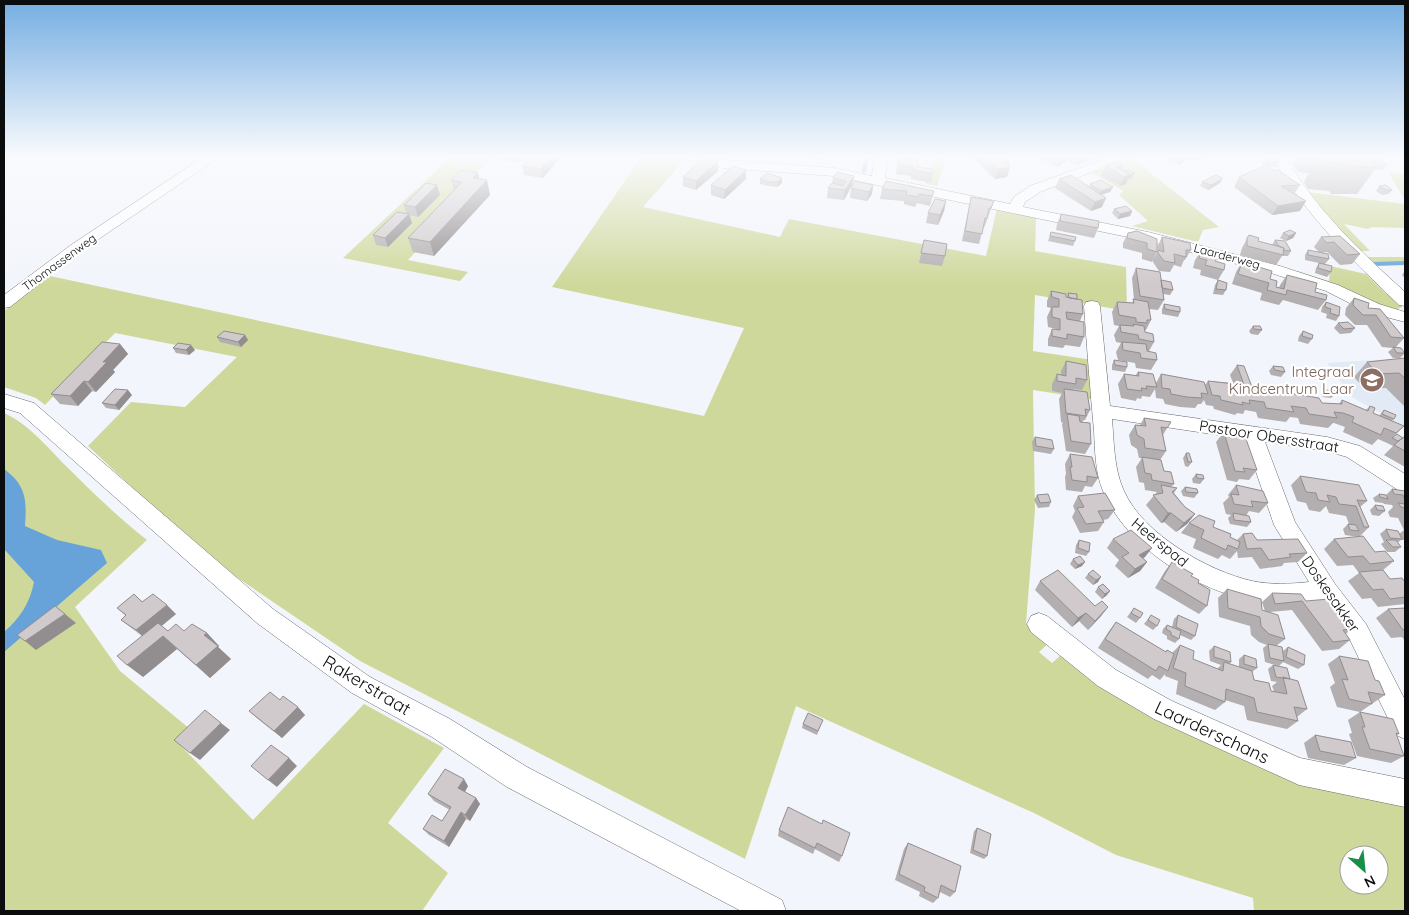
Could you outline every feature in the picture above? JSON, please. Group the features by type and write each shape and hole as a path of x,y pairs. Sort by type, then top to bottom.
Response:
{"street":[{"name":"Thomassenweg","path":"4,303 84,243 151,199"},
{"name":"Laarderweg","path":"963,199 1164,241 1274,269 1332,288 1374,308 1405,317"},
{"path":"1014,210 1021,199"},
{"path":"1304,199 1311,208 1405,301"},
{"name":"Heerspad","path":"1092,306 1101,411 1113,490 1126,513 1144,532 1180,561 1219,582 1272,594 1327,591"},
{"name":"Rakerstraat","path":"4,401 27,408 264,616 361,685 440,728 517,777 771,911"},
{"name":"Pastoor Obersstraat","path":"1101,411 1327,444 1353,451 1405,484"},
{"name":"Doskesakker","path":"1252,432 1284,526 1327,591 1358,632 1405,726"},
{"name":"Laarderschans","path":"1039,624 1107,678 1171,714 1299,771 1405,793"}],"shaded area":[{"name":"Integraal Kindcentrum Laar","path":"1405,358 1405,428 1352,397 1327,363"}],"green space":[{"path":"406,199 465,199 408,260 468,272 460,281 343,258"},
{"path":"613,199 650,199 643,207 780,237 789,219 986,256 997,208 1036,216 1035,251 1126,267 1127,311 1035,295 1033,351 1106,362 1110,402 1033,390 1035,510 1026,623 1049,643 1039,652 1052,663 1062,654 1324,786 1405,801 1405,911 1254,911 1253,898 1116,855 1034,813 796,706 745,859 360,661 226,570 88,446 131,402 185,407 237,357 115,333 45,405 36,398 4,387 4,311 50,276 704,416 744,328 552,287"},
{"path":"1123,199 1183,199 1219,227 1203,230 1198,242 1132,226 1148,221"},
{"path":"1312,199 1361,199 1405,204 1405,228 1372,227 1368,229 1344,224 1370,251 1359,251"},
{"path":"1365,257 1405,257 1405,263 1372,263"},
{"path":"1330,266 1366,274 1385,293 1394,297 1402,304 1402,307 1395,310 1385,309 1297,273 1297,271 1329,281"},
{"path":"4,413 30,430 96,495 147,540 75,607 120,671 190,729 179,744 253,820 364,704 444,748 388,823 448,873 422,911 4,911"}],"water":[{"path":"4,469 17,481 24,494 26,508 25,526 57,540 101,550 107,563 4,652 4,632 24,610 34,582 4,549"}],"building":[{"path":"410,199 423,199 415,207 404,205"},
{"path":"446,199 470,199 430,242 408,238"},
{"path":"935,199 946,201 940,215 928,213"},
{"path":"971,199 994,201 991,208 989,208 987,218 985,218 982,234 965,231"},
{"path":"1090,199 1104,199 1095,202"},
{"path":"1268,199 1302,199 1306,201 1278,206"},
{"path":"1126,206 1132,211 1120,214 1114,209"},
{"path":"397,212 409,214 385,238 373,235"},
{"path":"1061,214 1099,221 1098,228 1060,221"},
{"path":"1290,230 1296,233 1289,236 1283,233"},
{"path":"1137,231 1157,239 1157,252 1147,249 1147,243 1127,238 1128,233"},
{"path":"1051,232 1076,237 1075,241 1050,236"},
{"path":"1249,235 1259,238 1258,241 1284,248 1283,255 1247,246"},
{"path":"1340,236 1360,254 1347,255 1334,242 1327,243 1321,237"},
{"path":"1162,237 1190,243 1191,250 1186,250 1186,257 1174,254 1175,263 1164,261 1158,253 1158,250 1164,252"},
{"path":"924,240 947,244 945,256 921,253"},
{"path":"1275,240 1285,241 1291,251 1283,250 1284,248 1279,246"},
{"path":"1308,250 1328,254 1329,259 1308,255"},
{"path":"1201,251 1217,255 1215,261 1225,264 1224,270 1205,265 1207,260 1199,258"},
{"path":"1242,262 1272,271 1270,279 1277,281 1276,287 1284,289 1287,275 1317,283 1315,292 1327,295 1326,300 1287,290 1286,295 1267,290 1269,283 1238,274"},
{"path":"1319,263 1332,266 1331,272 1318,268"},
{"path":"1136,268 1160,272 1164,300 1140,296"},
{"path":"1161,280 1171,282 1173,290 1162,288"},
{"path":"1218,280 1227,283 1226,290 1216,289"},
{"path":"1051,291 1066,294 1066,297 1082,300 1083,314 1066,312 1067,319 1084,322 1084,337 1067,334 1067,339 1052,336 1052,329 1060,330 1060,319 1052,317 1052,307 1059,307 1059,299 1052,297"},
{"path":"1068,293 1077,294 1077,299 1069,298"},
{"path":"1354,298 1369,303 1368,308 1380,309 1404,338 1391,337 1376,315 1363,315 1353,305"},
{"path":"1133,299 1148,302 1151,320 1147,320 1147,323 1136,322 1136,318 1119,315 1117,302 1134,303"},
{"path":"1326,302 1340,307 1339,316 1330,313 1331,309 1325,307"},
{"path":"1164,304 1180,307 1180,312 1165,309"},
{"path":"1348,322 1355,328 1344,329 1338,323"},
{"path":"1133,324 1144,326 1145,332 1153,334 1154,342 1139,339 1138,335 1121,332 1120,325 1134,326"},
{"path":"1253,326 1260,326 1262,330 1254,329"},
{"path":"224,331 245,335 238,342 217,337"},
{"path":"1303,331 1313,335 1312,339 1302,336"},
{"path":"102,342 120,344 103,362 107,362 88,382 84,381 70,396 51,394"},
{"path":"1122,342 1146,344 1147,351 1156,353 1157,360 1141,358 1140,353 1123,350"},
{"path":"178,343 191,345 186,350 173,348"},
{"path":"1393,347 1401,348 1405,353 1397,353"},
{"path":"1405,358 1405,378 1399,373 1378,374 1367,362"},
{"path":"1114,360 1127,362 1127,367 1115,365"},
{"path":"1066,361 1086,365 1087,380 1076,378 1076,384 1057,381 1057,374 1066,376"},
{"path":"1237,365 1244,366 1252,387 1319,398 1322,403 1342,404 1342,400 1368,411 1370,406 1375,408 1373,413 1404,426 1396,433 1384,428 1381,435 1352,422 1354,417 1343,413 1334,412 1337,418 1309,414 1306,408 1291,406 1294,412 1266,408 1264,402 1249,400 1250,404 1242,402 1243,405 1221,400 1220,396 1212,395 1208,381 1244,385"},
{"path":"1273,366 1283,367 1285,372 1275,370"},
{"path":"1138,372 1153,374 1157,387 1146,386 1147,389 1141,388 1142,391 1127,389 1124,374 1139,376"},
{"path":"1161,374 1204,382 1208,394 1201,393 1202,398 1171,394 1170,389 1162,388"},
{"path":"115,389 128,390 115,405 102,403"},
{"path":"1064,389 1087,392 1090,410 1085,409 1086,416 1066,413"},
{"path":"1326,390 1335,391 1336,393 1327,392"},
{"path":"1384,410 1396,415 1394,419 1382,414"},
{"path":"1067,414 1079,416 1080,422 1090,423 1091,444 1071,441"},
{"path":"1144,418 1171,422 1167,428 1161,427 1166,451 1145,448 1144,439 1137,435 1135,425 1146,426"},
{"path":"1224,432 1246,439 1257,470 1243,468 1245,472 1235,471"},
{"path":"1397,434 1403,438 1398,441 1392,438"},
{"path":"1405,436 1405,451 1394,445"},
{"path":"1035,437 1052,440 1054,449 1036,446"},
{"path":"1186,453 1189,453 1192,462 1188,462"},
{"path":"1070,454 1092,457 1098,478 1087,476 1087,482 1072,480"},
{"path":"1142,457 1161,460 1164,471 1171,472 1174,484 1152,480 1151,474 1145,473"},
{"path":"1196,474 1203,475 1204,479 1197,478"},
{"path":"1300,476 1359,485 1367,501 1357,500 1369,527 1364,527 1356,506 1339,504 1336,497 1327,495 1330,502 1318,500 1316,493 1306,492"},
{"path":"1161,485 1177,488 1172,492 1185,507 1195,514 1184,523 1171,513 1168,513 1153,495 1163,493"},
{"path":"1236,485 1263,491 1268,503 1251,501 1253,507 1234,504 1231,494 1239,495"},
{"path":"1185,487 1197,489 1198,493 1186,492"},
{"path":"1392,489 1405,491 1405,500 1403,495 1394,494"},
{"path":"1105,493 1115,510 1098,511 1104,522 1086,524 1077,508 1084,507 1078,496"},
{"path":"1048,494 1051,502 1040,503 1037,495"},
{"path":"1379,494 1386,495 1388,499 1380,497"},
{"path":"1398,503 1405,504 1405,508 1401,507"},
{"path":"1375,505 1383,506 1385,511 1377,510"},
{"path":"1233,513 1249,516 1251,522 1234,520"},
{"path":"1199,515 1215,521 1213,527 1231,534 1230,537 1240,542 1238,549 1228,545 1226,550 1201,538 1204,530 1189,523"},
{"path":"1348,524 1356,525 1359,531 1350,530"},
{"path":"1386,529 1398,531 1402,539 1390,538"},
{"path":"1131,530 1152,548 1139,555 1147,562 1135,569 1122,557 1129,553 1113,539"},
{"path":"1252,533 1257,540 1298,539 1307,553 1289,554 1291,557 1269,560 1261,548 1247,549 1243,534"},
{"path":"1363,536 1375,552 1385,551 1394,561 1370,564 1363,556 1348,557 1334,539"},
{"path":"1079,540 1090,543 1089,552 1078,548"},
{"path":"1386,540 1396,540 1401,547 1393,547"},
{"path":"1080,556 1085,562 1078,565 1073,559"},
{"path":"1172,562 1193,574 1191,576 1199,580 1198,583 1210,590 1207,606 1162,579"},
{"path":"1058,570 1095,606 1102,601 1108,607 1095,621 1086,613 1078,618 1040,581"},
{"path":"1093,570 1101,577 1096,580 1088,574"},
{"path":"1383,570 1390,579 1402,578 1405,582 1405,597 1390,599 1383,589 1373,590 1359,572"},
{"path":"1103,584 1110,591 1105,594 1098,587"},
{"path":"1227,589 1261,599 1262,610 1278,615 1285,639 1269,634 1261,626 1260,617 1228,608"},
{"path":"1272,593 1301,594 1306,601 1329,599 1351,629 1343,630 1350,640 1333,642 1302,601 1275,604"},
{"path":"134,594 142,602 153,594 167,605 136,630 121,620 126,615 117,608"},
{"path":"55,606 65,614 25,641 17,635"},
{"path":"1134,608 1143,613 1140,618 1131,613"},
{"path":"1405,608 1405,629 1403,630 1388,609"},
{"path":"1151,615 1160,620 1157,626 1148,620"},
{"path":"1178,615 1198,624 1195,636 1176,627"},
{"path":"1116,622 1166,652 1167,650 1174,654 1168,671 1159,666 1156,671 1105,639"},
{"path":"158,623 168,631 176,624 184,631 192,624 207,633 204,635 218,646 196,665 163,636 127,665 117,656"},
{"path":"1167,625 1181,631 1179,639 1171,635 1171,632 1166,629"},
{"path":"1268,644 1282,647 1284,661 1270,658"},
{"path":"1180,645 1194,651 1193,659 1223,671 1224,662 1252,671 1254,680 1269,683 1271,691 1287,694 1283,677 1298,681 1307,709 1294,707 1298,721 1257,712 1254,698 1226,689 1225,702 1185,686 1186,673 1173,668"},
{"path":"1214,646 1230,652 1231,662 1214,657"},
{"path":"1288,647 1305,655 1304,665 1286,657"},
{"path":"1244,655 1256,659 1257,668 1244,664"},
{"path":"1339,656 1368,661 1375,680 1379,681 1385,695 1368,692 1372,704 1349,699 1342,679 1348,680"},
{"path":"1273,665 1287,668 1290,679 1276,677"},
{"path":"270,692 280,700 283,696 298,707 274,731 249,711"},
{"path":"205,710 221,723 190,753 174,740"},
{"path":"1360,712 1393,719 1404,756 1370,749 1362,727 1365,727"},
{"path":"808,713 823,720 818,731 803,724"},
{"path":"1315,735 1351,742 1356,758 1320,751"},
{"path":"271,745 289,758 268,780 251,766"},
{"path":"445,769 464,779 458,788 476,798 465,815 461,812 444,841 423,829 432,815 442,821 451,807 428,794"},
{"path":"788,807 822,824 823,820 850,833 842,856 817,843 815,848 779,830"},
{"path":"977,828 991,834 987,856 973,850"},
{"path":"908,843 961,866 955,892 941,885 938,898 924,891 925,887 899,874"}],"waterway":[{"path":"1373,264 1405,263"}],"place":[{"name":"Integraal Kindcentrum Laar","path":"1372,380"}]}
